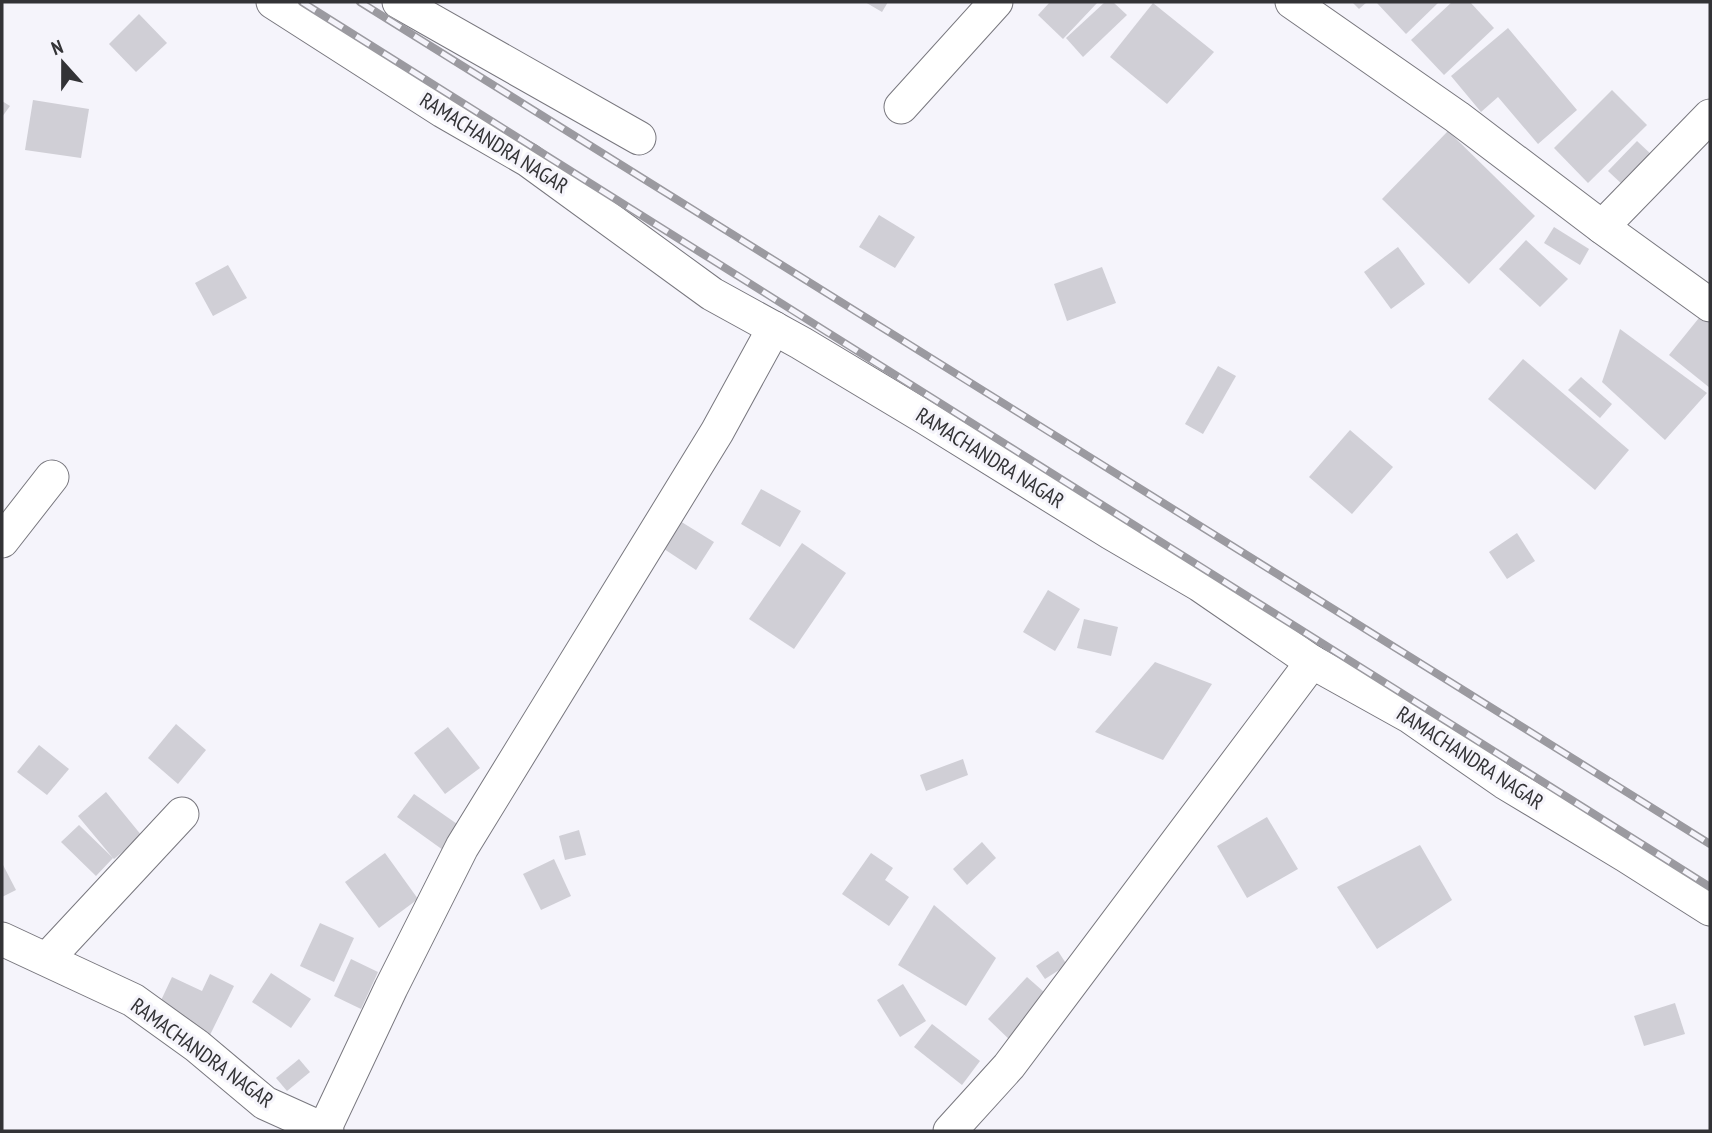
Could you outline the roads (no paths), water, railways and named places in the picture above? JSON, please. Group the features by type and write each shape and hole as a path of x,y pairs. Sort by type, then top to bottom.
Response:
{"street":[{"name":"RAMACHANDRA NAGAR","path":"273,2 443,111 528,160 712,294 926,418 1200,585 1312,662 1409,716 1504,782 1710,909"},
{"path":"399,2 639,138"},
{"path":"901,107 996,2"},
{"path":"1292,2 1457,117 1710,305"},
{"path":"1602,227 1710,116"},
{"path":"325,1130 391,988 463,847 717,432 774,328"},
{"path":"2,541 52,477"},
{"path":"950,1131 1009,1066 1312,662"},
{"path":"47,960 182,814"},
{"name":"RAMACHANDRA NAGAR","path":"2,940 133,1000 197,1046 265,1102 325,1130"}],"railway":[{"path":"302,2 1710,887"},
{"path":"360,2 1710,844"}]}
